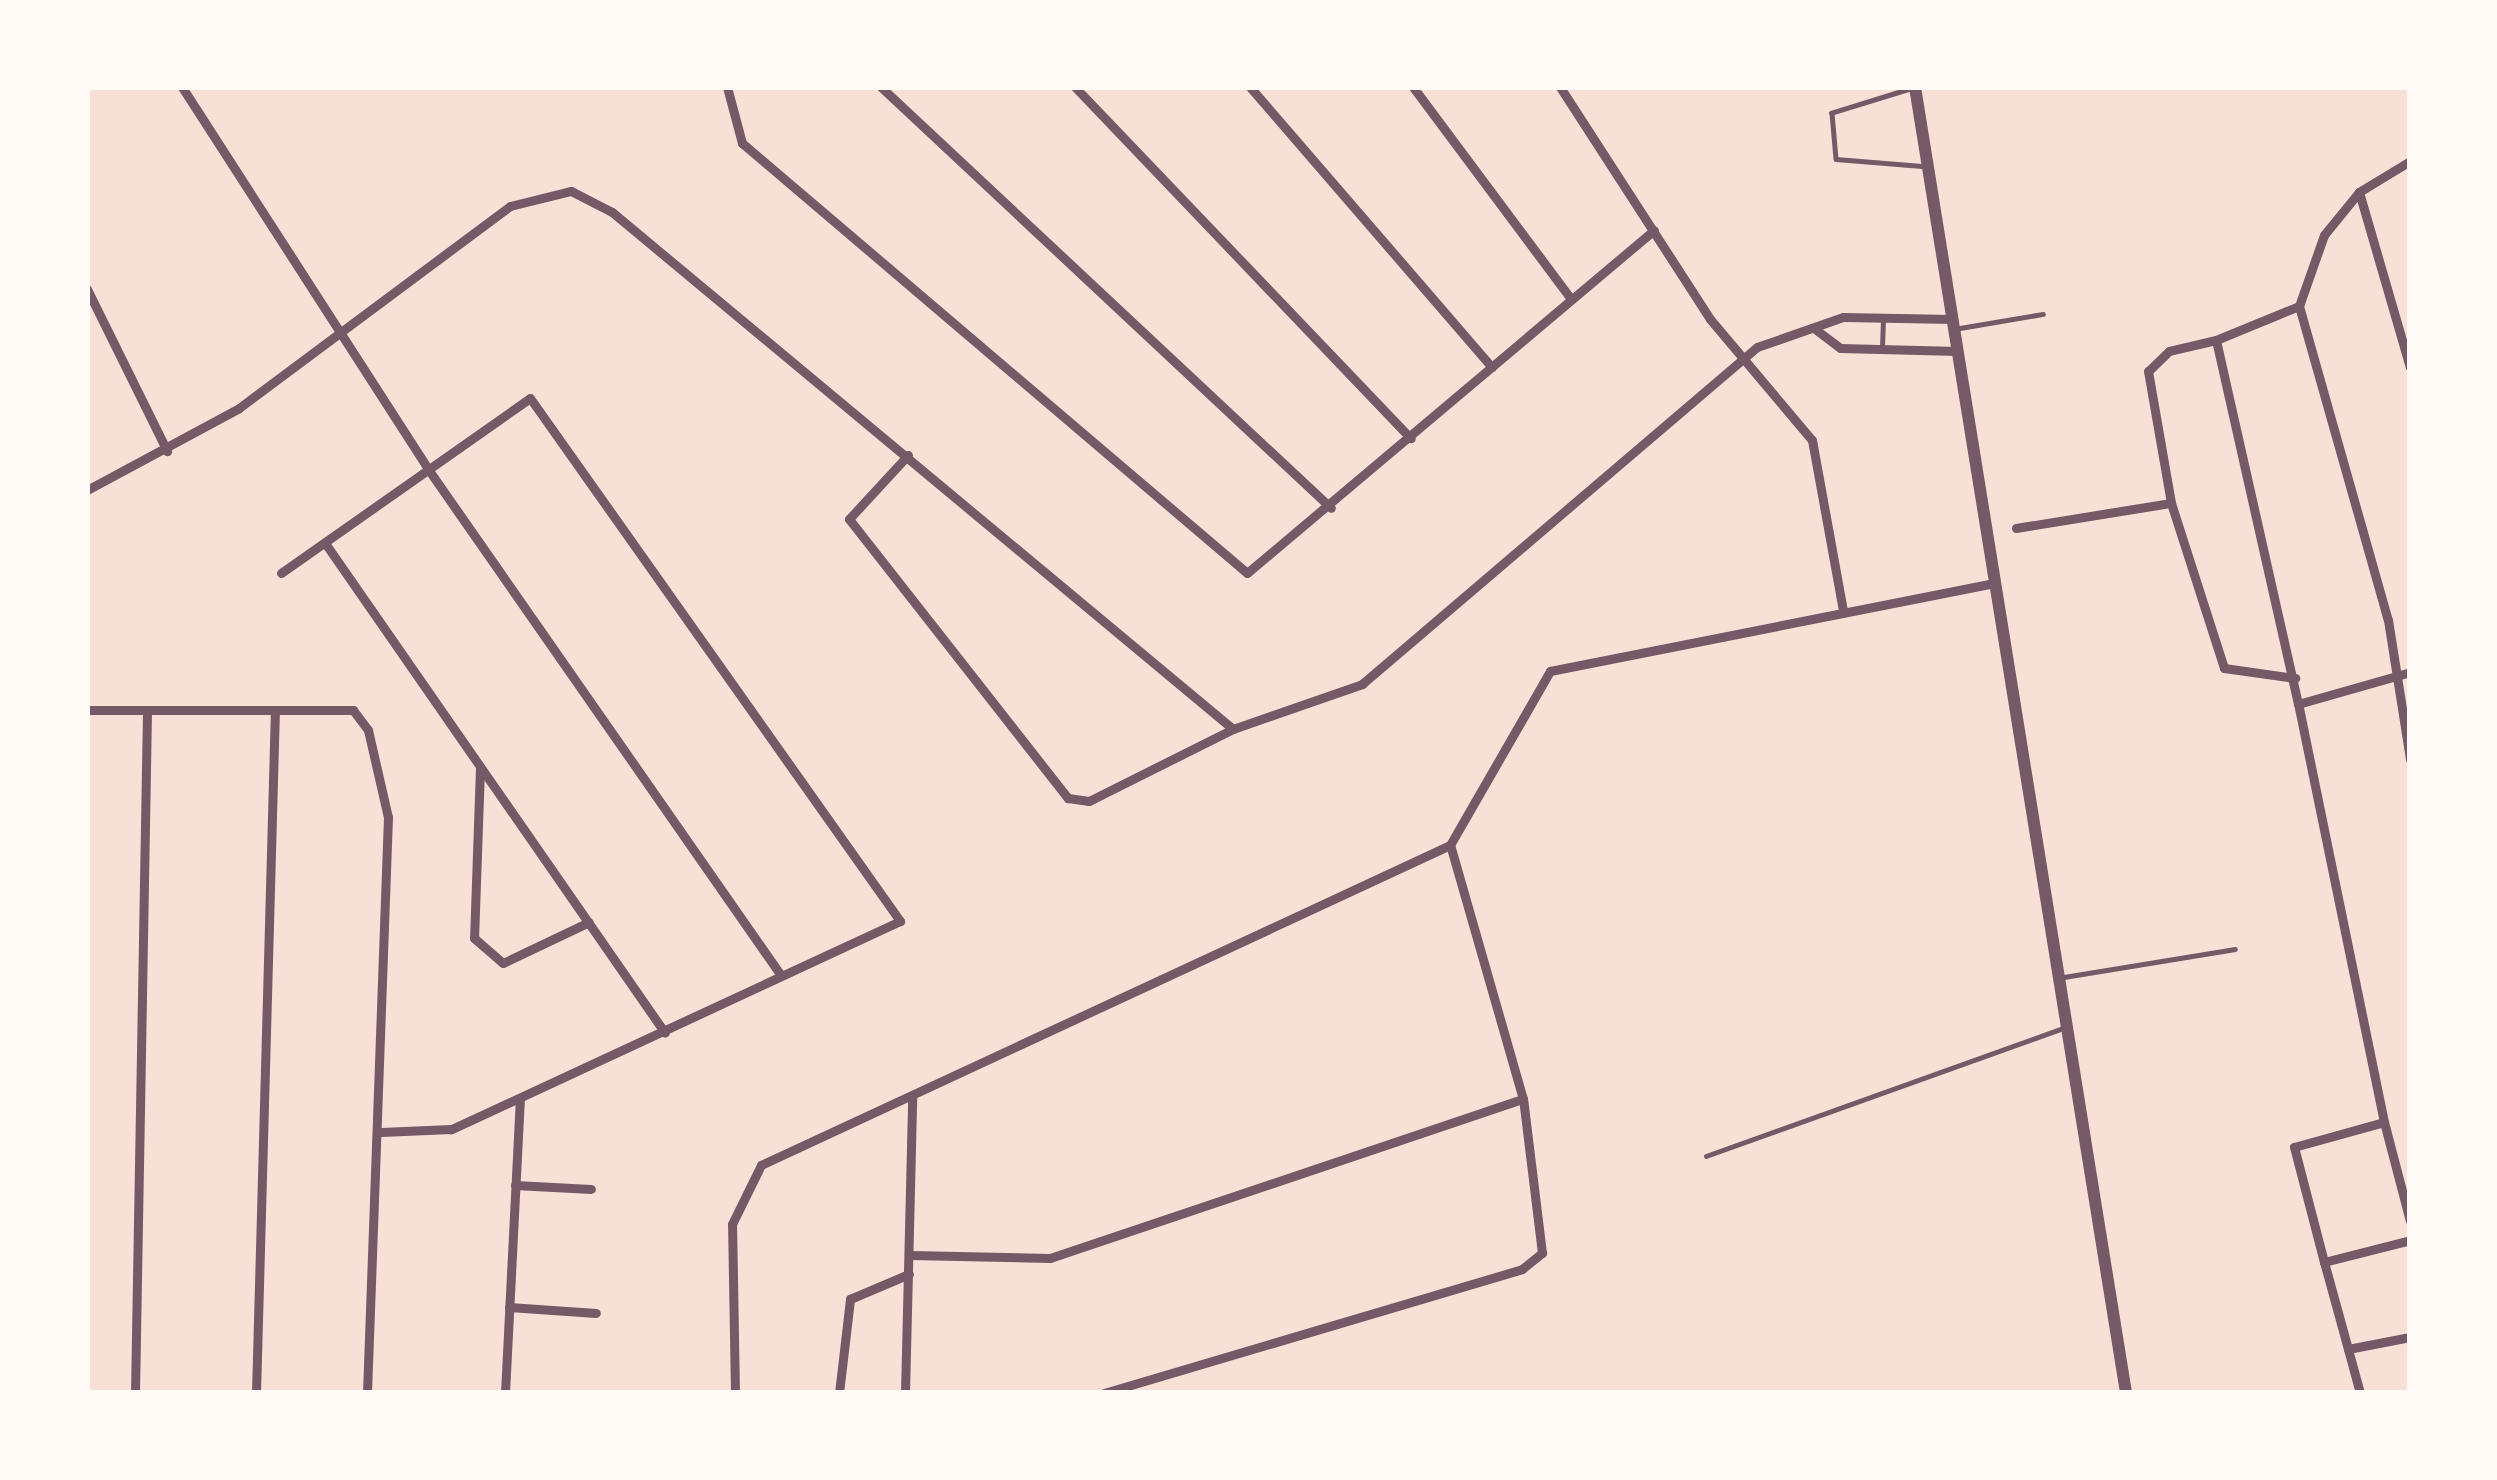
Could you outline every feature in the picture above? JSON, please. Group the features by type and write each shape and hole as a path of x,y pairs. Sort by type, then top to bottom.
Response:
{"street":[{"path":"182,87 428,469 779,974"},
{"path":"727,87 742,143 1247,573 1331,508 1654,230"},
{"path":"881,87 1331,508"},
{"path":"1075,87 1411,438"},
{"path":"1250,87 1492,367"},
{"path":"1413,87 1570,298"},
{"path":"1560,87 1740,358 1813,440 1844,611"},
{"path":"1915,87 2126,1393"},
{"path":"2410,160 2359,192 2313,254 2299,306 2388,620 2390,677 2410,759"},
{"path":"87,490 166,451 339,336 510,206 571,191 612,212 1233,729"},
{"path":"2359,192 2410,367"},
{"path":"87,289 166,451"},
{"path":"2295,678 2224,668 2171,503 2148,371 2169,351 2216,340 2299,306"},
{"path":"908,455 849,519 1068,798 1089,801 1233,729 1362,684 1740,358 1815,328 1883,318 1954,324"},
{"path":"1815,328 1840,348 1958,351"},
{"path":"2216,340 2295,678 2384,1122 2410,1221"},
{"path":"280,573 530,398 899,921 779,974 520,1101 451,1129 381,1132"},
{"path":"2016,528 2171,503"},
{"path":"325,543 665,1033"},
{"path":"735,1393 732,1224 749,1176 1450,845 1550,671 1994,583"},
{"path":"2298,704 2410,672"},
{"path":"87,710 353,710 368,730 388,817 381,1132 367,1393"},
{"path":"256,1393 275,710"},
{"path":"135,1393 147,712"},
{"path":"480,768 474,938 503,963 589,922"},
{"path":"1104,1393 1533,1263 1546,1227 1523,1099 1450,845"},
{"path":"904,1393 912,1097"},
{"path":"910,1255 1050,1258 1523,1099"},
{"path":"505,1393 520,1101"},
{"path":"2360,1393 2294,1148 2384,1122"},
{"path":"515,1185 591,1189"},
{"path":"2324,1262 2410,1240"},
{"path":"839,1393 850,1299 909,1274"},
{"path":"509,1307 596,1313"},
{"path":"2348,1349 2410,1337"}],"lane":[{"path":"1915,87 1832,113 1836,159 1928,166"},
{"path":"1954,324 2043,314"},
{"path":"1882,349 1883,318"},
{"path":"2058,978 2236,949"},
{"path":"1706,1156 2067,1027"}]}
